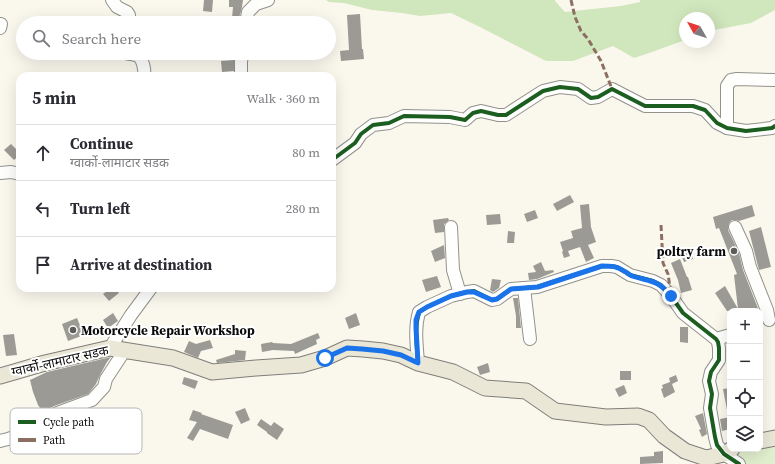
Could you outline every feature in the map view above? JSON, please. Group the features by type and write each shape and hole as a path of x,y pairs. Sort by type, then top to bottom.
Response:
{"main road":[{"name":"ग्वार्को-लामाटार सडक","path":"0,376 45,363 118,349 173,358 212,372 302,365 325,358 347,348 383,351 401,355 418,363 453,372 485,388 526,391 555,411 606,417 638,416 649,420 664,436 685,451 706,458 728,452"},
{"path":"763,440 775,438"}],"street":[{"path":"112,0 117,7 127,12 129,16"},
{"path":"247,16 248,12 259,1"},
{"path":"141,60 144,72"},
{"path":"241,60 242,72"},
{"path":"727,128 727,86 731,80 775,80"},
{"path":"336,157 355,143 361,134 373,125 389,123 404,116 450,117 465,120 473,113 481,111 498,115 506,115 543,92 560,87 578,90 591,98 598,97 612,89 645,106 693,106 705,110 717,123 727,128 746,131 772,128 775,126"},
{"path":"0,171 16,173"},
{"path":"451,227 453,270 460,294"},
{"path":"735,227 746,251 750,267 767,310 768,322"},
{"path":"418,363 416,320 419,312 427,307 451,296 467,292 474,292 492,300 497,299 511,289 538,287 602,266 617,267 630,275 653,281 661,285 683,313 718,342 719,360 711,372 709,381 712,394 710,408 714,437 717,445 727,451"},
{"path":"524,288 530,339"},
{"path":"70,408 92,400 104,387 131,315 148,292"},
{"path":"716,339 727,336"},
{"path":"0,441 10,438"},
{"path":"707,464 728,452 739,464"}],"green space":[{"path":"326,0 555,0 565,12 621,6 640,2 640,0 775,0 775,10 751,23 715,30 715,12 679,12 679,42 634,58 613,46 573,61 546,61 451,13 420,16 372,10 344,3 329,2"},
{"path":"775,444 775,464 742,464 730,454 739,452 763,452 763,447"}],"building":[{"path":"204,0 213,0 212,12 203,11"},
{"path":"229,0 243,0 240,16 232,16 233,7 229,7"},
{"path":"360,14 364,59 341,61 340,51 349,50 347,15"},
{"path":"234,60 234,71 222,72 221,61"},
{"path":"11,144 16,149 16,158 14,160 4,150"},
{"path":"570,195 574,202 557,211 553,204"},
{"path":"589,204 591,227 596,242 588,245 594,258 586,262 580,247 568,251 570,256 564,258 560,242 573,238 571,231 582,228 580,205"},
{"path":"752,205 755,216 739,221 732,220 729,223 728,230 739,253 743,270 758,308 738,308 734,275 737,274 719,228 716,229 713,217"},
{"path":"535,210 538,218 527,222 524,214"},
{"path":"500,214 501,224 487,225 486,215"},
{"path":"448,218 449,220 444,224 444,232 435,233 433,220"},
{"name":"poltry farm","path":"761,227 771,267 759,270 749,231"},
{"path":"508,231 515,232 514,243 507,243"},
{"path":"444,245 445,258 435,262 431,251"},
{"path":"690,249 693,259 684,262 680,252"},
{"path":"680,259 692,290 681,293 678,280 671,263"},
{"path":"541,262 545,271 553,270 554,272 537,279 529,280 528,273 536,272 533,266"},
{"path":"437,276 441,287 426,292 422,280"},
{"path":"492,279 501,280 499,288 493,292 490,290"},
{"path":"725,286 737,308 727,308 727,311 715,293"},
{"path":"106,292 119,293 109,301 103,294"},
{"path":"513,298 518,298 521,328 516,328"},
{"path":"113,313 118,321 108,328 103,320"},
{"path":"356,313 360,325 349,329 345,318"},
{"name":"Motorcycle Repair Workshop","path":"77,318 84,335 68,341 62,324"},
{"path":"680,327 688,327 688,343 680,342"},
{"path":"318,333 320,338 316,340 317,344 295,354 294,351 273,350 262,352 261,344 272,342 291,344"},
{"path":"14,334 17,355 6,356 3,335"},
{"path":"210,340 213,348 201,351 198,358 184,352 189,341 196,344"},
{"path":"235,350 246,351 245,360 217,363 216,360 235,354"},
{"path":"111,357 96,384 88,394 50,408 40,408 33,392 30,380 47,372"},
{"path":"488,363 490,372 480,375 477,367"},
{"path":"620,371 631,371 631,380 620,380"},
{"path":"676,375 678,381 672,384 675,392 664,398 661,389 663,388 662,385 670,382 669,378"},
{"path":"184,377 198,381 195,389 182,384"},
{"path":"624,385 627,393 619,397 615,389"},
{"path":"727,388 727,410 723,389"},
{"path":"245,408 250,420 241,424 235,412"},
{"path":"193,410 233,425 228,439 200,429 193,441 187,438 197,422 189,420"},
{"path":"703,413 707,434 702,437 699,430 701,429 695,416"},
{"path":"727,418 727,430 722,431 720,419"},
{"path":"261,419 271,426 274,422 284,429 277,440 257,425"},
{"path":"663,451 663,463 640,464 640,457 654,456 654,452"}],"marked path":[{"path":"571,0 575,17 581,31 588,39 601,61 612,89"},
{"path":"661,225 663,263 668,274 671,294"}],"cycle path":[{"path":"336,157 355,143 361,134 373,125 389,123 404,116 450,117 465,120 473,113 481,111 498,115 506,115 543,91 560,87 578,89 591,98 598,97 612,89 645,106 693,106 705,110 717,123 727,128 746,131 772,128 775,126"},
{"path":"418,363 416,338 417,318 419,312 427,307 451,296 474,291 492,300 497,299 511,289 537,287 602,266 617,267 630,275 653,281 661,285 683,313 718,342 719,360 711,372 709,381 712,394 710,408 717,445 724,454 739,464"}],"place":[{"name":"poltry farm","path":"734,251"},
{"name":"Motorcycle Repair Workshop","path":"73,330"}],"route":[{"path":"325,358 347,348 383,351 401,355 418,363 416,320 419,312 427,307 451,296 467,292 481,294 492,300 497,299 502,297 511,289 538,287 602,266 617,267 630,275 653,281 661,285 671,296"}]}
